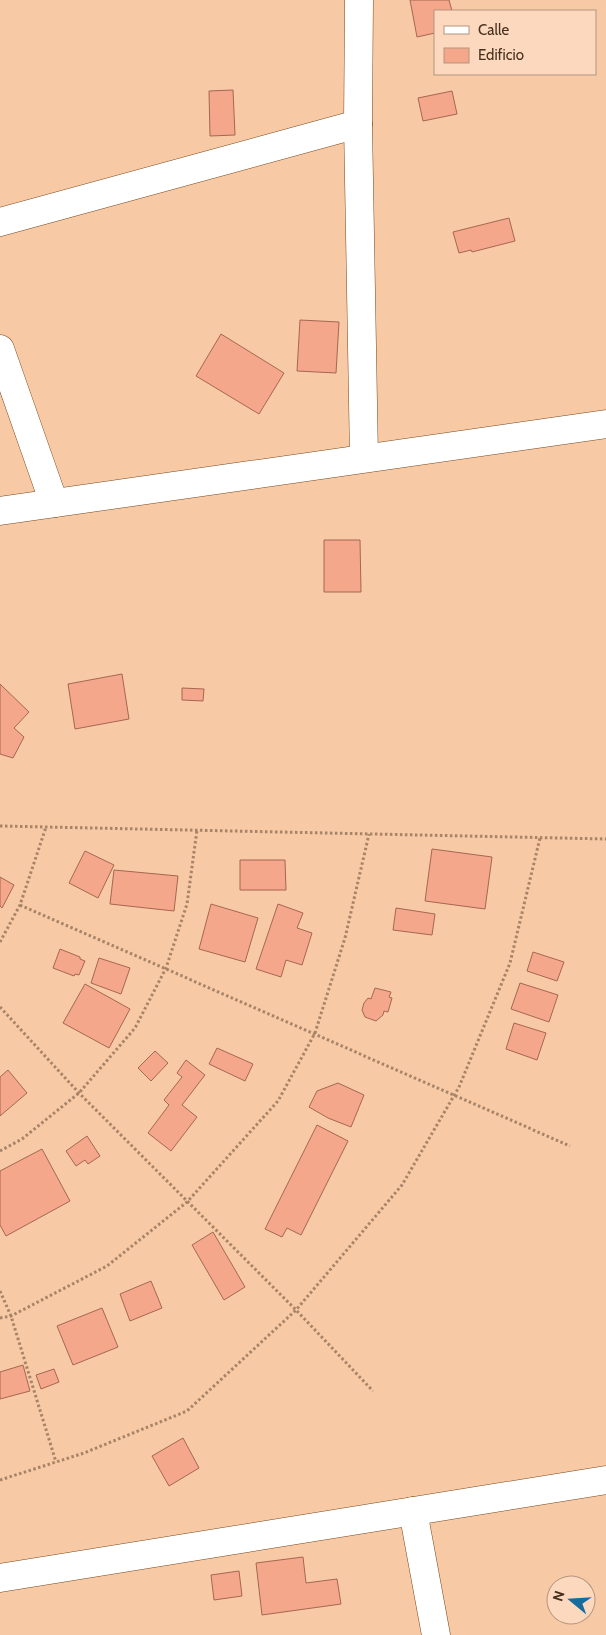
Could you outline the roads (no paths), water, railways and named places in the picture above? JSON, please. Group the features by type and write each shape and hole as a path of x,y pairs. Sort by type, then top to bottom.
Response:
{"street":[{"path":"359,0 358,124 364,458"},
{"path":"0,222 358,124"},
{"path":"0,349 54,504"},
{"path":"0,511 606,424"},
{"path":"0,1578 606,1480"},
{"path":"413,1512 436,1635"}]}
